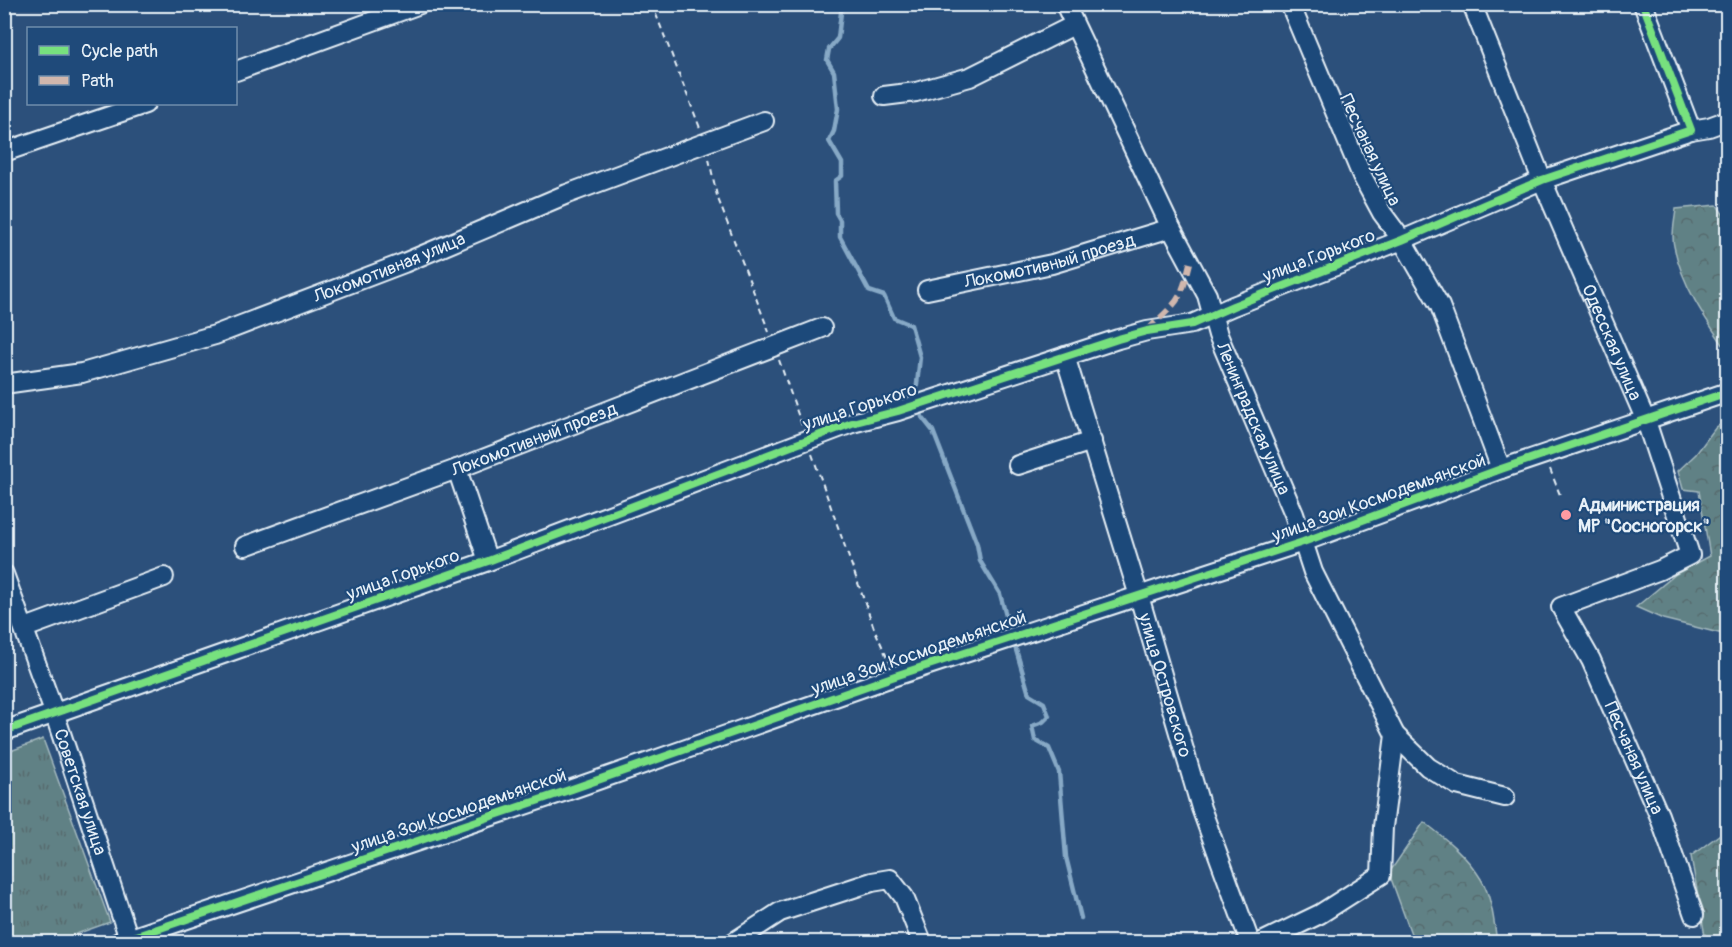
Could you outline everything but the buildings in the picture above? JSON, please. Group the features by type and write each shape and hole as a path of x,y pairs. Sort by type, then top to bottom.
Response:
{"street":[{"path":"237,71 420,4"},
{"name":"Ленинградская улица","path":"1065,4 1171,228 1207,295 1218,335 1294,514 1313,572 1395,735"},
{"name":"Песчаная улица","path":"1290,4 1362,176 1382,213 1402,240 1440,306 1502,469"},
{"name":"Одесская улица","path":"1472,4 1542,180 1646,421 1690,555 1660,570 1562,607"},
{"path":"1643,4 1691,130"},
{"path":"884,96 916,92 970,77 1074,25"},
{"path":"4,152 142,105"},
{"name":"улица Горького","path":"4,731 55,715 488,561 852,423 898,411 1118,339 1192,324 1402,240 1542,180 1691,130 1709,127 1728,120"},
{"name":"Локомотивная улица","path":"4,384 82,373 215,335 404,263 567,194 764,121"},
{"name":"Локомотивный проезд","path":"927,290 1052,264 1171,228"},
{"name":"Локомотивный проезд","path":"244,546 457,470 822,328"},
{"name":"улица Островского","path":"1065,356 1201,808 1250,942"},
{"name":"улица Зои Космодемьянской","path":"126,941 895,676 1303,542 1502,469 1728,392"},
{"path":"1018,465 1092,441"},
{"path":"457,470 488,561"},
{"name":"Советская улица","path":"4,574 55,715 126,941"},
{"path":"25,627 164,577"},
{"name":"Песчаная улица","path":"1562,607 1591,660 1659,815 1694,915"},
{"path":"1395,735 1428,767 1457,785 1505,797"},
{"path":"1262,942 1320,914 1381,875 1383,827 1395,735"},
{"path":"734,942 780,912 872,882 891,879 904,897 922,942"}],"green space":[{"path":"1717,205 1727,220 1726,349 1688,287 1673,242 1676,209"},
{"path":"1727,421 1727,635 1663,619 1636,607 1676,574 1710,556 1699,491 1683,489 1678,471 1696,454 1716,427"},
{"path":"43,739 110,922 54,942 5,942 5,753"},
{"path":"1424,822 1462,855 1481,879 1490,902 1497,942 1414,942 1389,873"},
{"path":"1727,829 1727,942 1706,942 1691,856"}],"waterway":[{"path":"842,4 838,38 829,49 827,60 834,72 838,109 834,131 829,141 842,163 842,176 835,181 836,213 840,220 840,237 869,291 884,296 894,318 911,325 920,357 916,393 918,399"},
{"path":"920,407 922,417 933,431 977,544 980,561 1000,594 1011,634"},
{"path":"1014,643 1029,694 1044,703 1049,716 1043,722 1032,726 1035,740 1049,748 1059,772 1066,857 1081,918"}],"marked path":[{"path":"1147,331 1175,303 1190,263"}],"cycle path":[{"path":"4,731 488,561 852,423 898,411 1118,339 1147,331 1192,324 1402,240 1542,180 1691,130 1643,4"},
{"path":"119,942 572,789 895,676 1303,542 1501,469 1728,392"}],"place":[{"name":"Администрация МР \"Сосногорск\"","path":"1566,515"}]}
